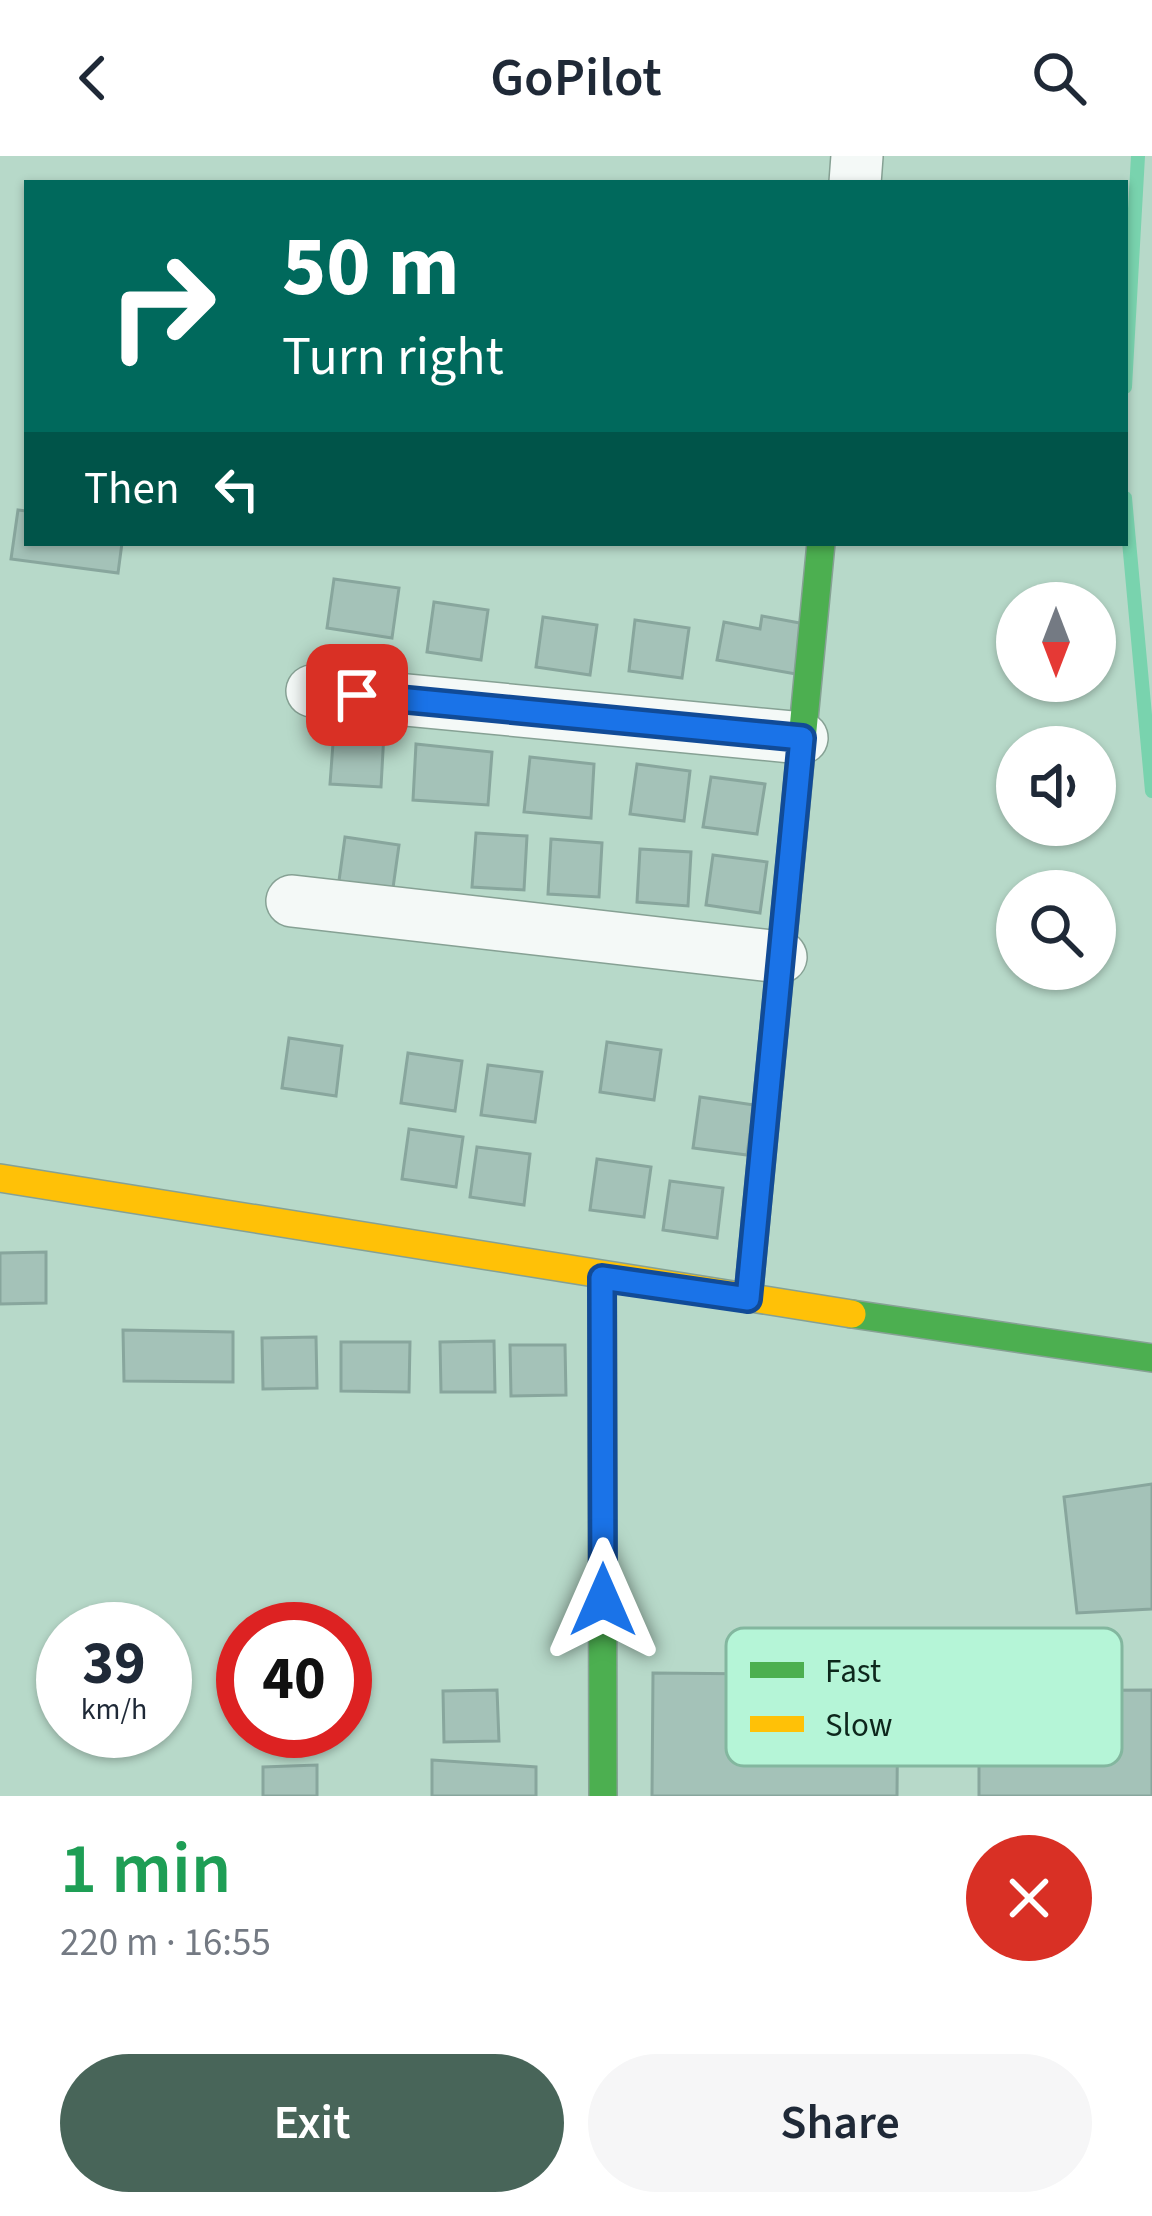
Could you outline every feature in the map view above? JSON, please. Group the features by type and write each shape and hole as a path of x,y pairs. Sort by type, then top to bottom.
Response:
{"street":[{"path":"748,1299 820,546"},
{"path":"313,691 802,738"},
{"path":"292,901 781,958"},
{"path":"0,1178 602,1278 1152,1358"},
{"path":"602,1278 603,1796"}],"building":[{"path":"18,510 24,511 24,546 122,546 118,573 11,559"},
{"path":"334,579 399,588 392,638 327,628"},
{"path":"434,602 488,610 481,660 427,652"},
{"path":"762,616 805,624 796,674 717,660 724,622 760,629"},
{"path":"543,617 597,625 590,675 536,667"},
{"path":"635,620 689,628 682,678 629,671"},
{"path":"334,730 384,733 381,787 330,784"},
{"path":"416,744 492,752 488,805 413,800"},
{"path":"530,757 594,764 591,818 524,812"},
{"path":"637,764 690,771 684,821 630,814"},
{"path":"711,777 765,784 757,834 703,827"},
{"path":"476,833 527,836 524,890 472,887"},
{"path":"345,837 399,845 392,895 338,888"},
{"path":"551,839 602,843 599,897 548,894"},
{"path":"640,849 691,852 688,906 637,902"},
{"path":"713,855 767,862 760,913 706,905"},
{"path":"289,1038 342,1046 336,1096 282,1088"},
{"path":"607,1042 661,1050 654,1100 600,1092"},
{"path":"408,1053 462,1061 455,1111 401,1103"},
{"path":"488,1065 542,1072 535,1122 481,1115"},
{"path":"700,1097 754,1105 747,1155 693,1148"},
{"path":"409,1129 463,1137 456,1187 402,1179"},
{"path":"477,1147 530,1154 524,1205 470,1197"},
{"path":"597,1159 651,1167 644,1217 590,1210"},
{"path":"670,1181 723,1188 717,1238 663,1230"},
{"path":"46,1252 46,1303 0,1304 0,1253"},
{"path":"123,1330 233,1332 233,1382 124,1381"},
{"path":"316,1337 317,1388 263,1389 262,1338"},
{"path":"494,1341 495,1392 441,1392 440,1342"},
{"path":"341,1342 410,1342 409,1392 341,1391"},
{"path":"510,1345 565,1345 566,1395 511,1396"},
{"path":"1152,1484 1152,1609 1077,1613 1064,1497"},
{"path":"653,1673 726,1674 726,1766 897,1766 897,1796 652,1796"},
{"path":"497,1690 499,1741 444,1742 443,1691"},
{"path":"1122,1690 1152,1690 1152,1796 979,1796 979,1766 1122,1766"},
{"path":"432,1760 536,1767 536,1796 432,1796"},
{"path":"317,1765 317,1796 263,1796 263,1767"}],"waterway":[{"path":"1128,334 1138,156"},
{"path":"1128,531 1152,791"}],"traffic: fast":[{"path":"748,1299 821,546"},
{"path":"602,1278 603,1796"},
{"path":"852,1314 1152,1358"}],"traffic: slow":[{"path":"0,1178 852,1314"}],"route":[{"path":"357,695 802,738 748,1299 602,1278 603,1600"}]}
